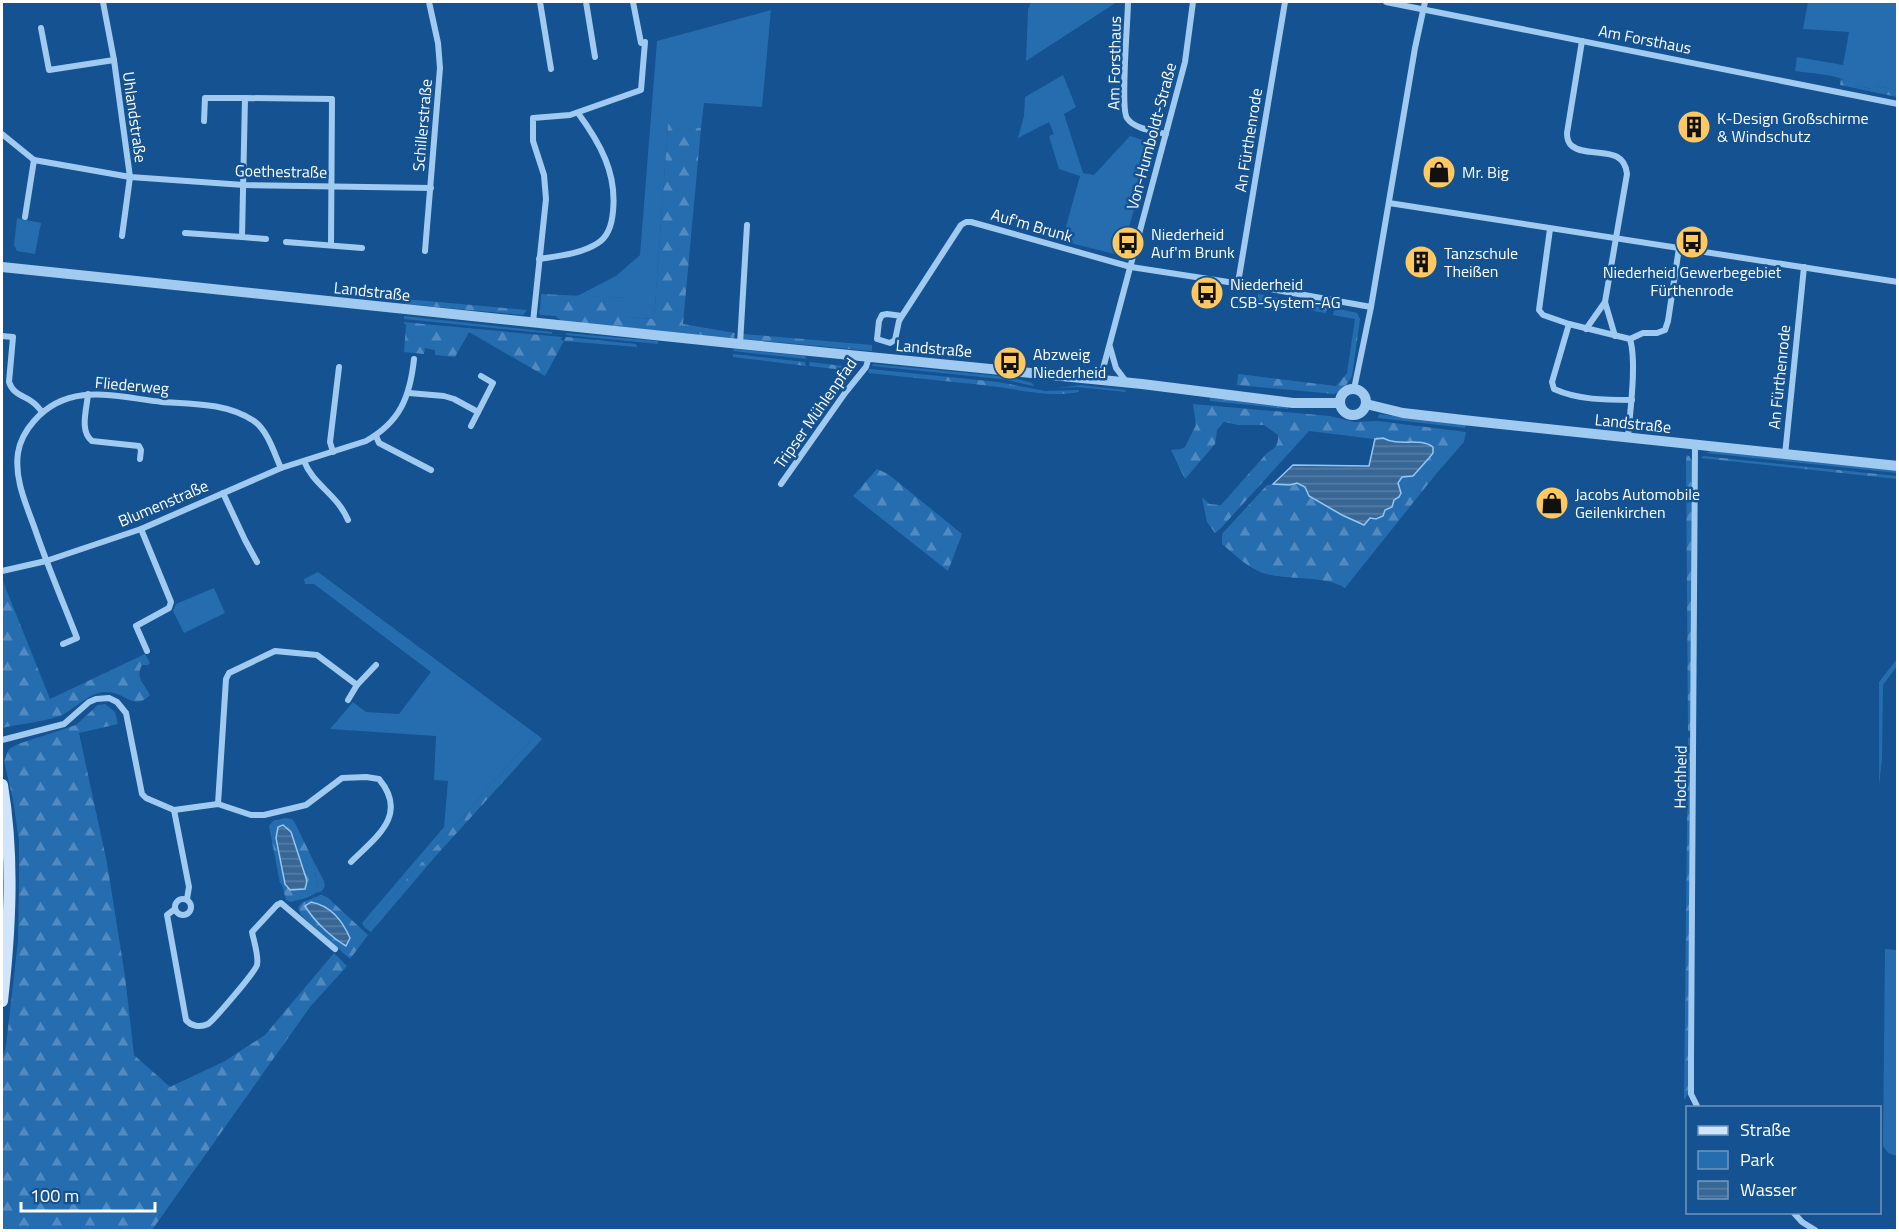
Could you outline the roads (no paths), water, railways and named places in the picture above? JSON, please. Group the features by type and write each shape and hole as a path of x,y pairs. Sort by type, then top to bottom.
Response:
{"main road":[{"path":"2,785 10,885 9,933 2,1001"}],"street":[{"name":"Uhlandstraße","path":"103,2 114,60 130,177"},
{"name":"Schillerstraße","path":"425,251 440,68 438,43 429,2"},
{"path":"540,2 551,69"},
{"path":"586,2 595,57"},
{"path":"533,322 546,199 544,175 533,141 533,118 578,113 641,90 643,43 633,2"},
{"name":"Am Forsthaus","path":"1128,2 1125,117 1138,126 1166,134"},
{"name":"Von-Humboldt-Straße","path":"1100,380 1185,62 1193,2"},
{"name":"An Fürthenrode","path":"1238,283 1285,2"},
{"name":"Am Forsthaus","path":"1386,2 1424,5 1582,41 1898,104"},
{"path":"1354,389 1371,308 1424,5"},
{"name":"Uhlandstraße","path":"41,28 49,70 114,60"},
{"path":"1582,41 1566,133 1568,141 1573,147 1615,155 1624,162 1627,174 1605,302 1586,329"},
{"path":"204,121 204,98 332,99 330,245"},
{"path":"243,237 245,98"},
{"path":"539,259 580,252 598,244 609,231 613,220 614,188 610,170 605,155 578,113"},
{"name":"Goethestraße","path":"2,134 34,160 130,177 244,185 430,188"},
{"path":"26,217 34,160"},
{"path":"122,236 130,177"},
{"path":"1389,203 1898,282"},
{"name":"Auf'm Brunk","path":"902,316 882,315 879,321 878,339 890,343 895,340 902,316 961,225 966,222 1131,267"},
{"path":"740,344 747,225"},
{"path":"1550,229 1539,310 1543,315 1569,324 1630,339 1643,333 1651,334 1665,330 1679,248"},
{"path":"185,232 266,239"},
{"path":"286,242 362,248"},
{"name":"Landstraße","path":"2,267 1128,382 1293,403 1340,403 1344,412 1353,416 1362,412 1366,404 1403,413 1898,466"},
{"path":"1131,267 1238,283 1371,308"},
{"name":"An Fürthenrode","path":"1785,455 1804,267"},
{"path":"1605,302 1615,336"},
{"path":"1569,324 1552,382 1554,389 1575,396 1604,400 1632,400"},
{"path":"2,336 13,338 10,386 42,412"},
{"path":"1628,437 1632,400 1630,339"},
{"path":"1110,345 1116,368 1121,377 1128,382"},
{"name":"Tripser Mühlenpfad","path":"781,484 866,367 869,357"},
{"name":"Blumenstraße","path":"2,571 46,561 141,529 281,468 376,436 390,423 409,393 414,359"},
{"path":"333,452 330,442 339,367"},
{"path":"471,426 493,383 481,376"},
{"path":"1340,403 1340,398 1346,391 1354,389 1363,394 1366,404"},
{"path":"409,393 444,396 478,412"},
{"path":"88,394 85,428 88,438 92,441 139,446 140,459"},
{"name":"Fliederweg","path":"63,644 77,638 20,489 17,470 20,443 26,430 42,412 62,400 88,394 234,409 256,422 270,442 281,468"},
{"path":"376,436 379,443 431,470"},
{"name":"Hochheid","path":"1695,445 1691,1094 1697,1106"},
{"path":"304,461 308,471 339,503 348,520"},
{"path":"224,493 257,562"},
{"path":"141,529 171,602 169,608 136,626 147,651"},
{"path":"218,804 226,679 230,673 274,651 317,655 357,686"},
{"path":"348,700 376,665"},
{"path":"2,740 64,724 89,702 96,699 109,699 117,702 126,713 142,794 174,810 218,804 251,815 264,815 306,805 342,778 379,779 389,795 392,805 391,816 378,835 351,862"},
{"path":"174,810 189,887 187,899"},
{"path":"175,909 182,915 189,912 191,904 187,899 182,898 177,901 175,909 167,915 186,1020 190,1025 208,1024 254,972 257,960 252,932 277,905 281,903 335,950"},
{"path":"1795,1214 1802,1222 1815,1230"}],"water":[{"path":"1383,438 1396,442 1428,444 1433,447 1433,453 1413,476 1402,477 1398,483 1401,493 1394,500 1392,507 1385,510 1383,516 1376,519 1370,518 1364,525 1309,496 1305,487 1297,483 1273,484 1293,465 1369,466 1375,439"},
{"path":"283,825 291,832 307,881 305,889 290,890 285,884 276,838 278,827"},
{"path":"311,902 330,910 343,925 350,938 346,946 313,917 305,906"}],"place":[{"name":"K-Design Großschirme & Windschutz","path":"1694,127"},
{"name":"Mr. Big","path":"1439,172"},
{"name":"Niederheid Gewerbegebiet Fürthenrode","path":"1692,242"},
{"name":"Niederheid Auf'm Brunk","path":"1128,243"},
{"name":"Tanzschule Theißen","path":"1421,262"},
{"name":"Niederheid CSB-System-AG","path":"1207,293"},
{"name":"Abzweig Niederheid","path":"1010,363"},
{"name":"Jacobs Automobile Geilenkirchen","path":"1552,503"}]}
